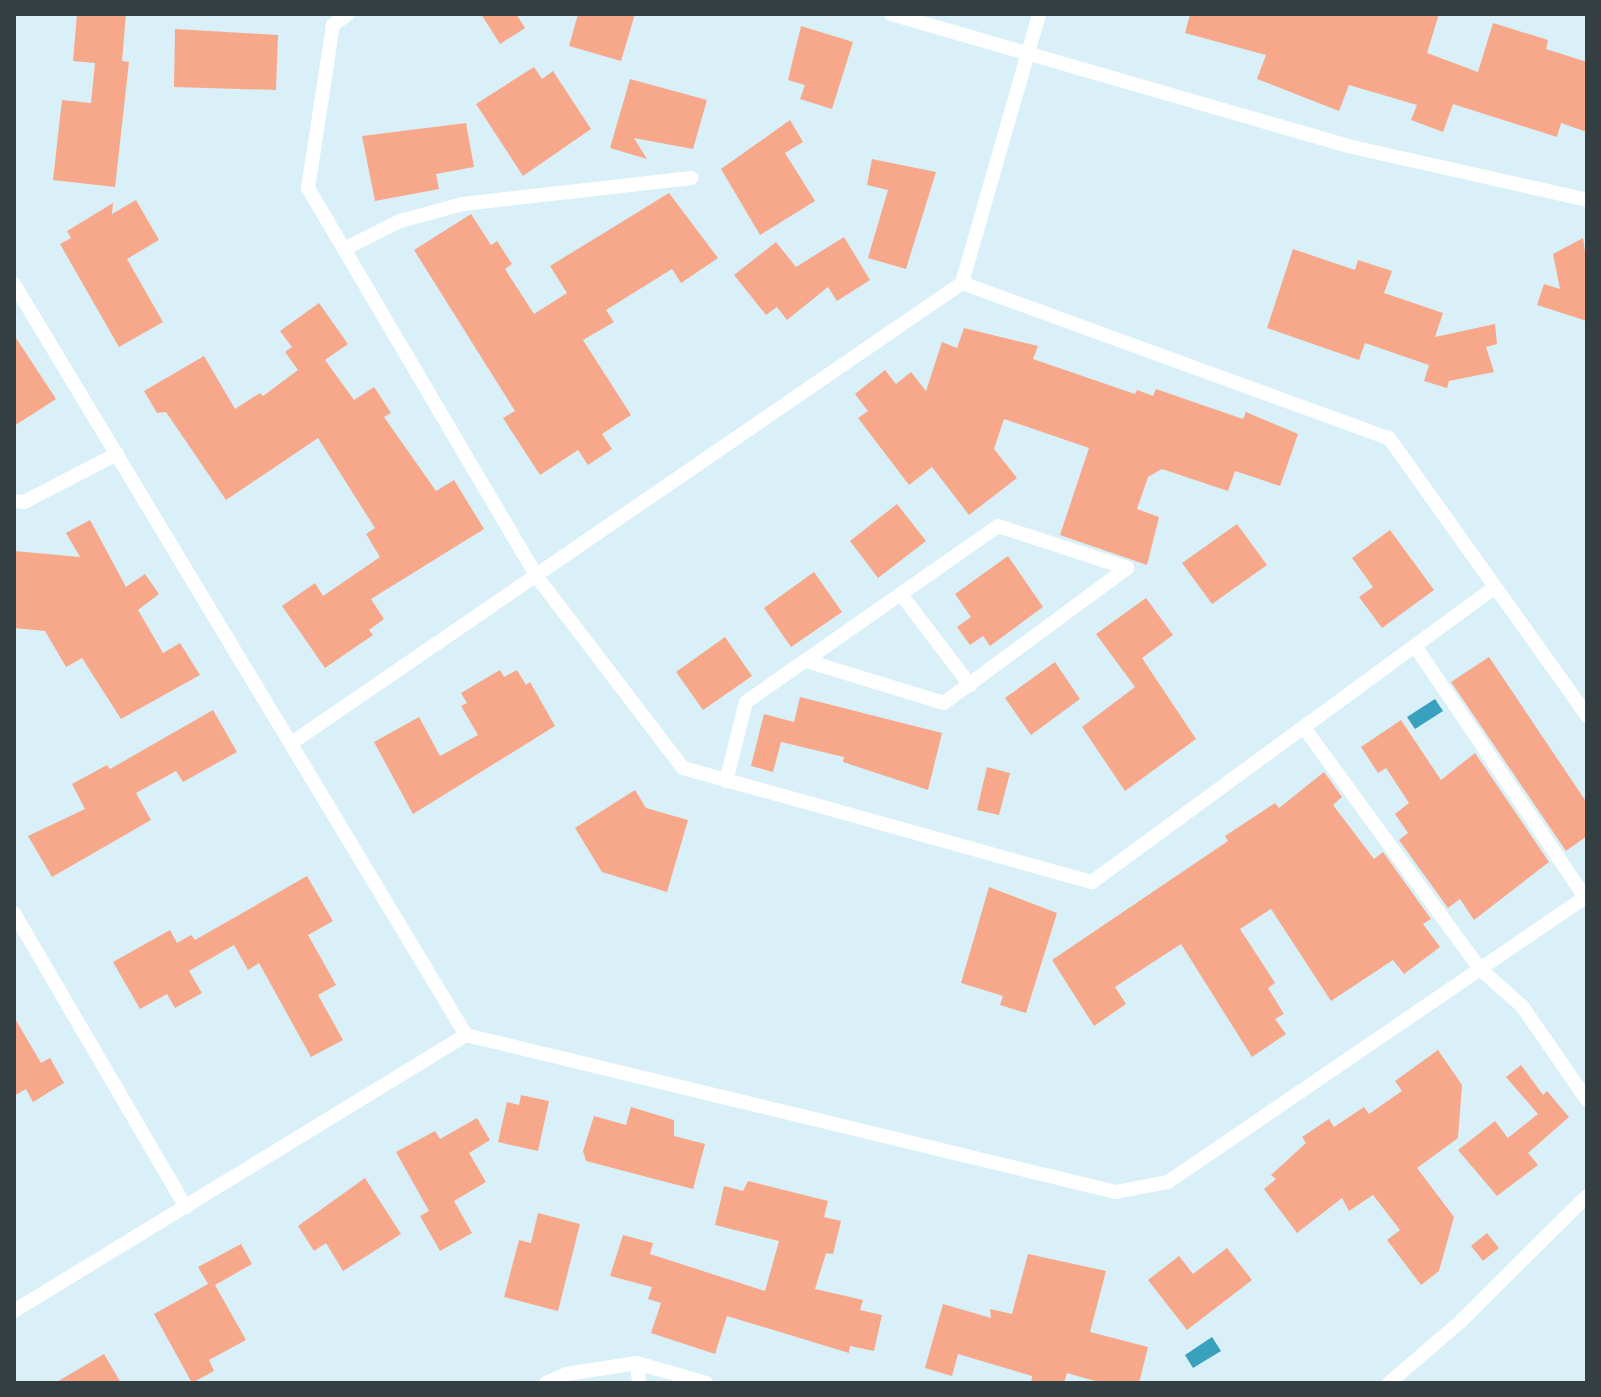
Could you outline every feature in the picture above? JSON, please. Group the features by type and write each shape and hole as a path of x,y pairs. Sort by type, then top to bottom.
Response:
{"lane":[{"path":"348,14 333,25 308,188 537,577 683,768 1092,882 1305,729 1492,589"},
{"path":"891,14 1348,146 1587,200"},
{"path":"293,742 962,283 1039,14"},
{"path":"344,249 400,221 463,204 692,178"},
{"path":"962,283 1389,438 1492,589 1587,716"},
{"path":"14,284 293,742 466,1035"},
{"path":"14,501 24,502 117,454"},
{"path":"726,781 746,702 807,661 903,597 998,526 1127,568 944,703 807,661"},
{"path":"903,597 970,685"},
{"path":"14,1311 466,1035 1116,1192 1168,1182 1586,896 1415,646"},
{"path":"1305,729 1480,969 1522,1006 1587,1100"},
{"path":"14,913 186,1207"},
{"path":"1389,1383 1461,1321 1587,1196"},
{"path":"637,1363 639,1383"},
{"path":"546,1383 566,1374 637,1363 706,1383"}],"water":[{"path":"1435,699 1443,711 1415,729 1407,717"},
{"path":"1212,1337 1221,1351 1193,1368 1185,1355"}],"building":[{"path":"77,14 126,14 122,61 129,62 115,187 53,180 62,100 91,103 95,63 73,61"},
{"path":"481,14 516,14 525,28 500,44"},
{"path":"578,14 635,14 621,61 569,46"},
{"path":"1190,14 1439,14 1427,53 1478,72 1493,23 1548,40 1546,49 1587,62 1587,132 1561,123 1557,137 1453,104 1443,132 1411,120 1417,105 1349,85 1339,111 1257,79 1266,55 1185,33"},
{"path":"801,26 853,42 832,109 800,99 805,85 788,80"},
{"path":"175,29 278,35 276,90 174,87"},
{"path":"534,67 542,79 553,71 591,129 523,176 476,104"},
{"path":"630,79 707,100 693,149 634,138 647,159 610,148"},
{"path":"790,120 803,142 785,153 815,201 760,235 721,169"},
{"path":"466,123 474,167 436,174 439,189 375,201 362,136"},
{"path":"872,159 936,172 906,269 868,258 888,190 867,185"},
{"path":"669,193 718,258 681,283 672,269 606,310 614,322 583,340 631,415 602,434 612,449 588,465 578,450 540,475 503,418 515,411 414,250 471,214 491,245 497,241 512,264 505,269 534,314 567,293 550,266"},
{"path":"136,200 159,240 127,259 163,322 119,347 60,244 71,238 67,231 113,203 112,214"},
{"path":"844,237 870,280 837,301 828,287 787,320 777,307 766,315 734,275 776,242 796,267"},
{"path":"1583,238 1587,265 1587,321 1537,305 1544,284 1560,289 1553,254"},
{"path":"1293,249 1355,270 1358,260 1392,271 1384,293 1443,313 1435,337 1495,324 1497,344 1486,347 1494,372 1449,381 1447,388 1424,381 1429,365 1365,343 1359,360 1267,328"},
{"path":"319,303 348,344 325,360 354,400 374,387 391,413 384,417 436,491 454,480 484,529 371,599 384,619 369,630 373,635 325,668 282,606 315,583 323,596 380,557 366,534 375,528 318,438 226,500 166,412 157,413 144,391 204,356 235,409 260,393 263,396 298,370 285,352 292,347 280,331"},
{"path":"964,328 1038,346 1033,359 1135,394 1137,390 1153,396 1156,389 1243,419 1246,412 1298,434 1280,486 1235,471 1228,491 1162,469 1148,477 1137,509 1159,517 1147,565 1060,535 1089,448 1004,419 994,449 1017,478 969,515 932,467 909,485 858,418 868,411 855,394 885,370 896,384 911,372 926,391 942,342 957,348"},
{"path":"14,335 56,399 14,426"},
{"path":"897,504 926,541 878,578 850,541"},
{"path":"90,520 126,587 145,574 159,594 138,610 163,653 180,643 200,675 121,719 82,658 66,667 45,631 14,628 14,551 80,557 66,533"},
{"path":"1237,524 1267,565 1212,604 1182,563"},
{"path":"1390,530 1434,590 1382,628 1359,597 1373,587 1352,558"},
{"path":"1008,556 1043,607 990,646 983,636 970,645 957,627 971,617 955,594"},
{"path":"814,572 842,612 791,647 764,608"},
{"path":"1146,598 1173,635 1142,658 1196,739 1125,791 1082,727 1135,687 1096,634"},
{"path":"725,637 752,676 703,710 676,672"},
{"path":"1489,657 1587,803 1587,836 1566,851 1451,682"},
{"path":"1055,662 1080,699 1031,735 1005,698"},
{"path":"500,670 504,677 517,670 526,685 530,682 555,726 413,814 374,742 419,717 440,756 478,735 461,706 467,703 461,693"},
{"path":"800,697 942,733 928,790 843,762 844,757 781,742 773,772 751,766 764,714 794,722"},
{"path":"213,710 237,752 183,782 176,771 136,793 151,820 52,877 28,836 85,809 72,784 107,765 110,769"},
{"path":"1401,720 1441,780 1475,753 1549,862 1474,920 1460,899 1448,908 1399,840 1408,833 1395,814 1409,803 1386,768 1378,773 1361,747"},
{"path":"987,767 1010,773 999,815 977,810"},
{"path":"1324,772 1342,797 1333,805 1374,859 1383,852 1431,919 1423,924 1440,947 1404,974 1393,960 1331,1001 1271,909 1240,929 1275,983 1268,988 1284,1014 1275,1019 1286,1034 1252,1057 1181,944 1115,987 1126,1004 1094,1026 1052,960 1228,841 1225,836 1275,803 1279,808"},
{"path":"635,790 646,808 688,820 667,892 602,872 575,828"},
{"path":"307,876 333,921 308,935 336,985 318,995 343,1040 311,1057 259,963 248,970 234,945 189,971 202,993 175,1008 167,994 140,1009 113,962 170,930 177,943 191,935 195,940"},
{"path":"989,887 1057,913 1026,1013 1000,1005 1003,996 961,983"},
{"path":"14,1017 41,1063 50,1058 64,1083 33,1102 26,1089 14,1096"},
{"path":"1438,1050 1462,1085 1458,1138 1417,1168 1454,1217 1439,1271 1421,1285 1387,1240 1400,1230 1373,1195 1349,1211 1342,1198 1297,1233 1264,1189 1276,1179 1271,1175 1306,1143 1302,1137 1329,1119 1334,1127 1364,1107 1369,1114 1402,1091 1395,1081"},
{"path":"1521,1065 1543,1095 1547,1091 1569,1117 1528,1153 1538,1165 1497,1196 1458,1150 1495,1121 1508,1138 1538,1114 1506,1077"},
{"path":"521,1095 549,1101 538,1151 498,1142 507,1102 519,1105"},
{"path":"631,1107 674,1120 674,1136 705,1144 693,1189 586,1161 583,1151 594,1116 626,1125"},
{"path":"477,1118 490,1140 469,1153 486,1182 454,1201 472,1233 440,1251 420,1216 429,1211 396,1152 435,1131 440,1139"},
{"path":"365,1178 401,1234 343,1271 326,1243 314,1251 298,1226"},
{"path":"748,1181 828,1201 824,1217 841,1221 833,1254 826,1253 815,1289 863,1300 860,1310 882,1315 874,1351 850,1346 849,1353 727,1316 715,1354 651,1333 661,1303 648,1299 652,1287 610,1276 623,1235 653,1243 650,1254 765,1291 779,1241 715,1225 724,1186 743,1191"},
{"path":"538,1213 580,1224 558,1311 504,1297 519,1240 531,1243"},
{"path":"1487,1233 1499,1248 1483,1261 1471,1246"},
{"path":"241,1244 252,1264 215,1285 246,1340 209,1360 214,1371 192,1383 154,1314 208,1284 198,1267"},
{"path":"1227,1248 1252,1280 1187,1330 1148,1280 1179,1256 1193,1274"},
{"path":"1028,1254 1106,1271 1090,1332 1148,1347 1139,1383 1102,1383 1067,1373 1064,1383 1031,1383 1032,1376 958,1354 952,1376 925,1368 943,1304 991,1318 990,1309 1012,1314"},
{"path":"104,1354 121,1383 55,1383"}]}
